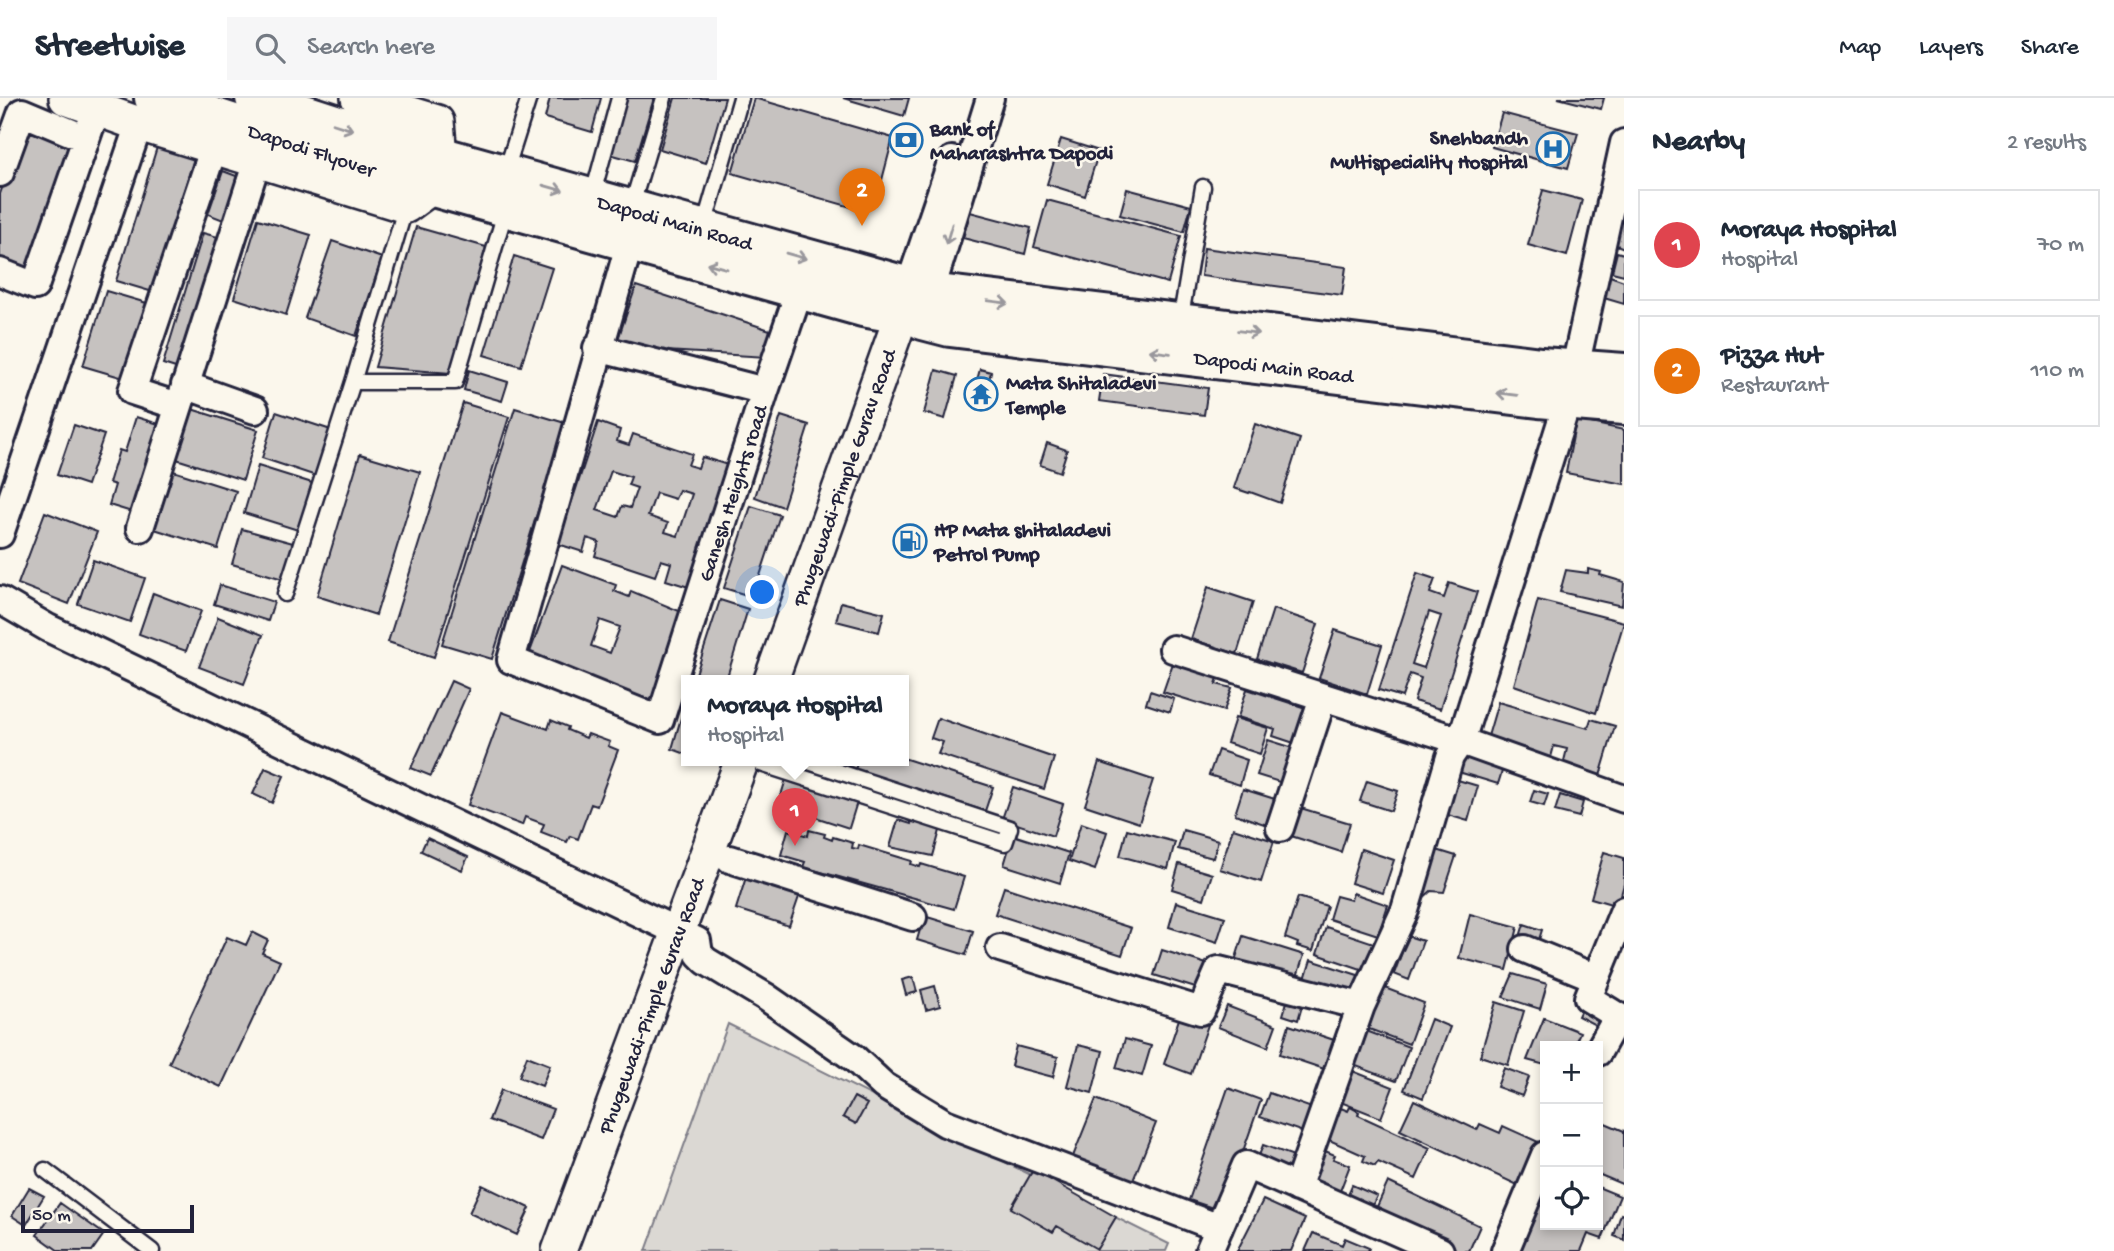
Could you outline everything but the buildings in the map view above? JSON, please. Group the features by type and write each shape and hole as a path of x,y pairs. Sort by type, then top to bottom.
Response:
{"main road":[{"name":"Dapodi Flyover","path":"255,98 426,183"},
{"name":"Dapodi Flyover","path":"146,111 426,183"},
{"name":"Dapodi Main Road","path":"426,183 591,199 630,226 703,230 916,304 964,329 1571,385 1624,373"},
{"name":"Dapodi Main Road","path":"506,191 630,226 800,289 863,307 916,304 1180,323 1571,385 1624,405"}],"street":[{"path":"916,304 945,183 971,98"},
{"path":"916,304 990,98"},
{"path":"0,173 22,113 82,115 146,111 214,147 257,161 426,183 437,122 377,101"},
{"path":"0,534 146,111"},
{"path":"0,272 35,286 82,115"},
{"path":"1297,1188 1361,1006 1405,910 1450,757 1461,741 1571,385 1624,143"},
{"path":"214,147 132,391 181,395 255,410"},
{"path":"140,528 257,161"},
{"path":"597,348 630,226"},
{"path":"765,391 800,289"},
{"name":"Phugewadi-Pimple Gurav Road","path":"794,675 829,553 916,304"},
{"name":"Ganesh Heights road","path":"597,348 765,391 660,720 511,660 597,348"},
{"name":"Phugewadi-Pimple Gurav Road","path":"773,675 829,553"},
{"path":"0,600 48,628 688,937 706,961 766,997 854,1058 884,1086 945,1123 1214,1239 1246,1165 1440,1251"},
{"path":"1173,649 1461,741 1624,799"},
{"path":"1280,828 1323,697"},
{"name":"Phugewadi-Pimple Gurav Road","path":"559,1251 688,937 753,766"},
{"name":"Phugewadi-Pimple Gurav Road","path":"582,1251 688,937 730,859 754,766"},
{"path":"730,859 913,917"},
{"path":"1603,1045 1621,1018 1588,998 1624,910"},
{"path":"1000,948 1201,1010 1219,971 1361,1006"},
{"path":"1525,949 1596,978"},
{"path":"1505,1251 1540,1167"}],"lane":[{"path":"353,382 455,382 529,98"},
{"path":"591,199 619,98"},
{"path":"630,226 664,98"},
{"path":"703,230 741,98"},
{"path":"285,594 353,382 426,183"},
{"path":"1180,323 1203,187"},
{"path":"770,766 1005,843 1010,828 821,766"},
{"path":"45,1170 152,1251"}],"shaded area":[{"path":"728,1024 1169,1244 1166,1251 646,1251"}],"place":[{"name":"Bank of Maharashtra Dapodi","path":"906,140"},
{"name":"Snehbandh Multispeciality Hospital","path":"1553,149"},
{"name":"Pizza Hut","path":"862,226"},
{"name":"Mata Shitaladevi Temple","path":"981,394"},
{"name":"HP Mata shitaladevi Petrol Pump","path":"910,541"},
{"name":"Moraya Hospital","path":"795,846"}]}
